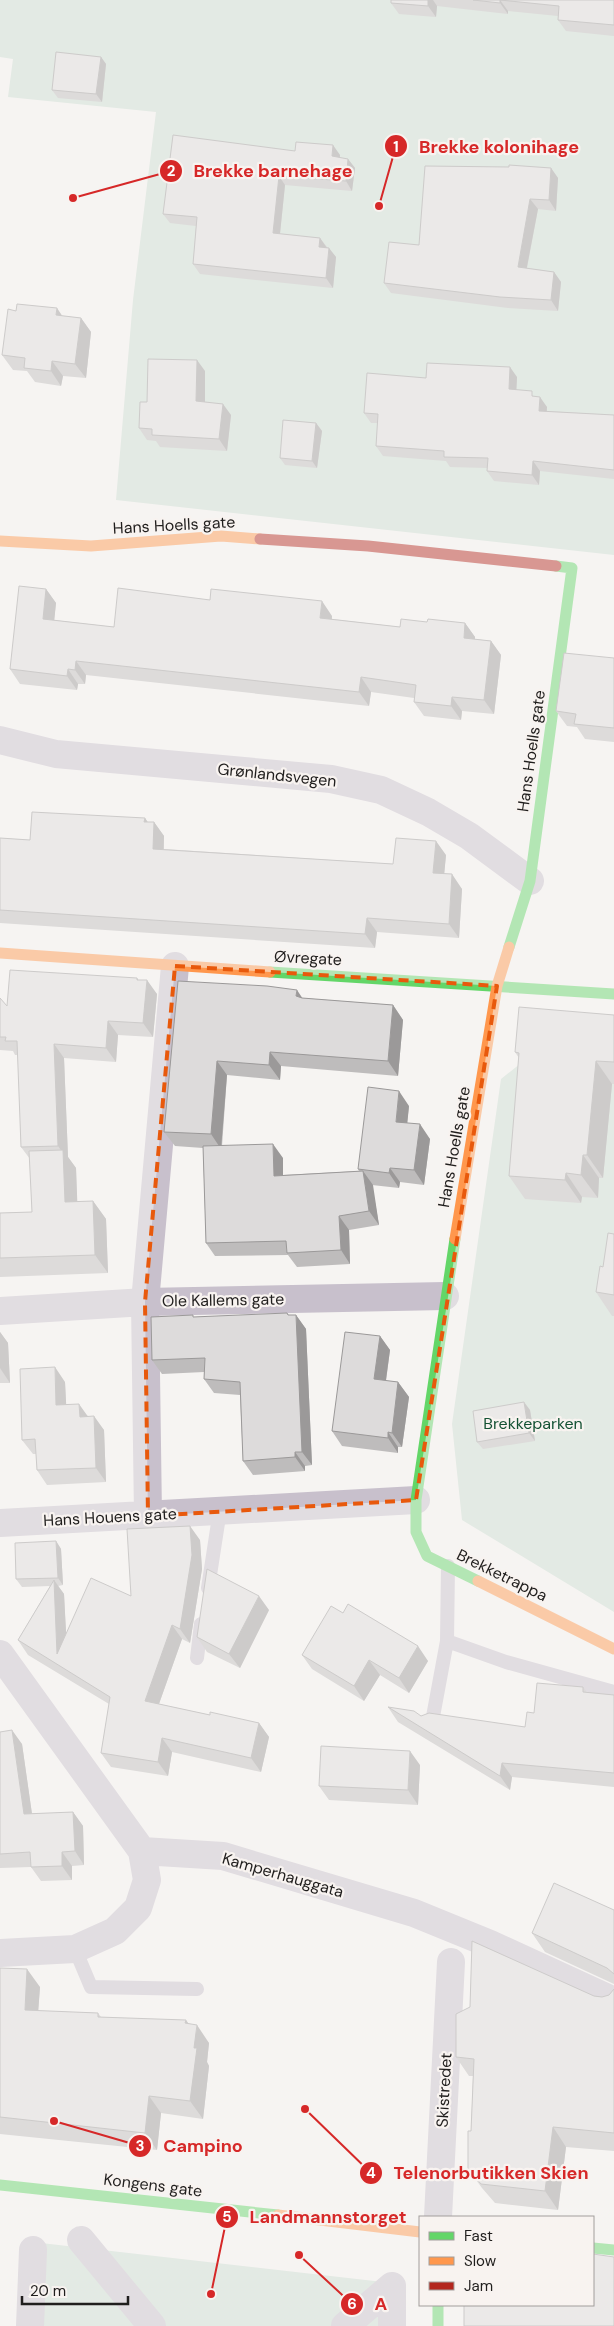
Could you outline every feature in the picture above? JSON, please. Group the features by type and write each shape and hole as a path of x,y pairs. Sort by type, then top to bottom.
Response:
{"street":[{"name":"Hans Hoells gate","path":"0,541 91,546 221,536 368,546 572,568 530,881 497,986 446,1296 416,1500"},
{"name":"Grønlandsvegen","path":"0,740 56,754 331,780 381,790 428,812 469,836 530,881"},
{"name":"Øvregate","path":"0,953 614,994"},
{"path":"148,1516 145,1302 175,966"},
{"name":"Ole Kallems gate","path":"0,1311 145,1302 446,1296"},
{"name":"Hans Houens gate","path":"0,1523 416,1500"},
{"name":"Brekketrappa","path":"416,1500 416,1532 427,1556 614,1649"},
{"path":"0,1654 142,1851 147,1880 138,1908 115,1931 75,1950 0,1953"},
{"name":"Kamperhauggata","path":"142,1851 223,1856 414,1913 490,1944 614,2001"},
{"name":"Skistredet","path":"438,2216 450,1962"},
{"name":"Kongens gate","path":"0,2185 112,2196 419,2232"},
{"path":"81,2240 152,2326"},
{"path":"594,2248 614,2250"},
{"path":"30,2326 34,2250"},
{"path":"346,2326 392,2286 392,2326"},
{"path":"438,2306 438,2326"}],"lane":[{"path":"197,1658 220,1510"},
{"path":"432,1722 447,1641 448,1566"},
{"path":"447,1641 506,1662 614,1692"},
{"path":"75,1950 91,1987 197,1989"}],"highlighted area":[{"path":"175,966 497,986 416,1500 148,1516 145,1302"}],"green space":[{"path":"0,0 614,0 614,555 116,500 133,300 156,112 8,97 13,59 0,57"},
{"name":"Brekkeparken","path":"584,1013 614,1015 614,1612 462,1520 452,1424 501,1079"},
{"path":"41,2243 383,2282 383,2326 37,2326"}],"building":[{"path":"391,0 428,0 428,6 391,3"},
{"path":"473,0 500,0 500,3"},
{"path":"500,0 614,0 614,25 558,20 559,6"},
{"path":"56,52 101,57 96,94 52,90"},
{"path":"173,135 295,151 296,142 333,145 332,156 348,159 346,181 279,176 273,233 320,238 319,247 329,248 326,278 193,264 197,217 163,214"},
{"path":"509,165 551,168 549,200 530,199 518,267 554,272 551,300 500,297 384,283 389,242 419,245 425,166 509,167"},
{"path":"17,304 57,308 56,315 81,318 75,364 52,361 51,371 24,368 25,358 2,355 8,309 16,311"},
{"path":"148,359 197,360 196,401 223,404 219,439 152,435 152,429 139,428 140,402 147,402"},
{"path":"427,363 510,367 509,389 532,391 532,396 540,397 539,411 614,415 614,470 533,461 532,475 487,471 488,458 444,457 444,451 376,446 378,414 364,413 367,373 426,378"},
{"path":"283,420 316,423 312,461 280,458"},
{"path":"19,586 46,589 43,619 114,627 118,588 210,600 211,589 322,601 320,618 400,627 401,619 427,622 428,619 465,623 464,638 491,641 484,700 452,697 451,706 414,702 416,685 361,677 359,692 76,661 75,670 68,669 67,676 10,669"},
{"path":"564,653 614,658 614,728 574,724 576,714 556,711"},
{"path":"32,812 145,818 144,822 154,822 153,849 393,864 396,838 436,841 433,873 452,874 449,924 367,918 365,934 0,910 0,838 30,840"},
{"path":"10,970 147,980 143,1023 108,1021 106,1048 54,1044 58,1146 21,1147 17,1041 5,1041 6,1037 0,1037 0,998 7,1006"},
{"path":"178,981 267,986 297,990 296,996 302,998 393,1005 388,1061 270,1052 269,1065 217,1061 211,1134 164,1132"},
{"path":"519,1007 614,1015 614,1062 596,1061 587,1155 583,1155 581,1175 566,1173 565,1180 509,1176 519,1053 515,1052"},
{"path":"368,1087 399,1091 396,1122 420,1124 414,1170 390,1168 389,1173 358,1169"},
{"path":"273,1144 274,1176 363,1171 369,1211 339,1216 341,1250 287,1253 286,1241 206,1243 203,1146"},
{"path":"63,1150 65,1202 93,1201 95,1255 0,1258 0,1213 32,1212 29,1151"},
{"path":"608,1233 614,1234 614,1295 596,1292 600,1266 603,1267"},
{"path":"287,1313 288,1315 296,1315 302,1452 295,1452 295,1457 243,1461 240,1382 204,1379 205,1358 152,1360 151,1317"},
{"path":"345,1332 380,1336 374,1379 398,1382 392,1433 388,1432 388,1438 332,1431"},
{"path":"55,1367 56,1405 79,1404 80,1417 94,1416 96,1468 37,1470 35,1439 22,1440 20,1369"},
{"path":"524,1402 529,1433 477,1442 473,1411"},
{"path":"190,1526 192,1555 180,1629 172,1625 145,1701 210,1715 210,1712 259,1723 251,1758 162,1738 158,1762 101,1753 110,1697 18,1640 54,1580 57,1654 91,1578 131,1596 127,1529"},
{"path":"56,1541 58,1578 16,1579 15,1543"},
{"path":"207,1569 259,1596 229,1654 197,1637"},
{"path":"348,1604 418,1646 399,1678 369,1660 354,1686 302,1655 331,1606 343,1613"},
{"path":"537,1683 583,1687 583,1692 614,1695 614,1773 502,1763 500,1776 388,1707 414,1711 421,1716 429,1713 525,1727 527,1712 534,1713"},
{"path":"12,1730 24,1814 73,1812 75,1851 62,1852 62,1866 31,1867 30,1852 0,1854 0,1732"},
{"path":"321,1746 410,1751 408,1790 319,1786"},
{"path":"554,1883 614,1910 614,1974 607,1968 532,1933"},
{"path":"472,1941 594,1996 602,1997 609,1995 614,1989 614,2133 553,2127 545,2191 481,2184 468,2169 468,2131 471,2131 474,2059 456,2057 456,2014 470,2007"},
{"path":"0,1968 27,1969 25,2010 98,2013 98,2017 186,2020 185,2023 197,2025 194,2048 197,2048 190,2101 149,2096 145,2133 0,2117"},
{"path":"594,2254 614,2257 614,2326 464,2326 464,2306 594,2306"}],"traffic: fast":[{"path":"509,947 530,881 572,568 556,566"},
{"path":"270,972 614,994"},
{"path":"455,1239 416,1500 416,1532 427,1556 478,1581"},
{"path":"0,2185 278,2215"},
{"path":"594,2248 614,2250"},
{"path":"438,2306 438,2326"}],"traffic: slow":[{"path":"0,541 91,546 221,536 260,539"},
{"path":"455,1239 497,986 509,947"},
{"path":"0,953 270,972"},
{"path":"478,1581 614,1649"},
{"path":"278,2215 419,2232"}],"traffic: jam":[{"path":"260,539 368,546 556,566"}],"place":[{"name":"Brekke barnehage","path":"73,198"},
{"name":"Brekke kolonihage","path":"379,206"},
{"name":"Telenorbutikken Skien","path":"305,2109"},
{"name":"Campino","path":"54,2121"},
{"name":"A","path":"299,2255"},
{"name":"Landmannstorget","path":"211,2294"}]}
